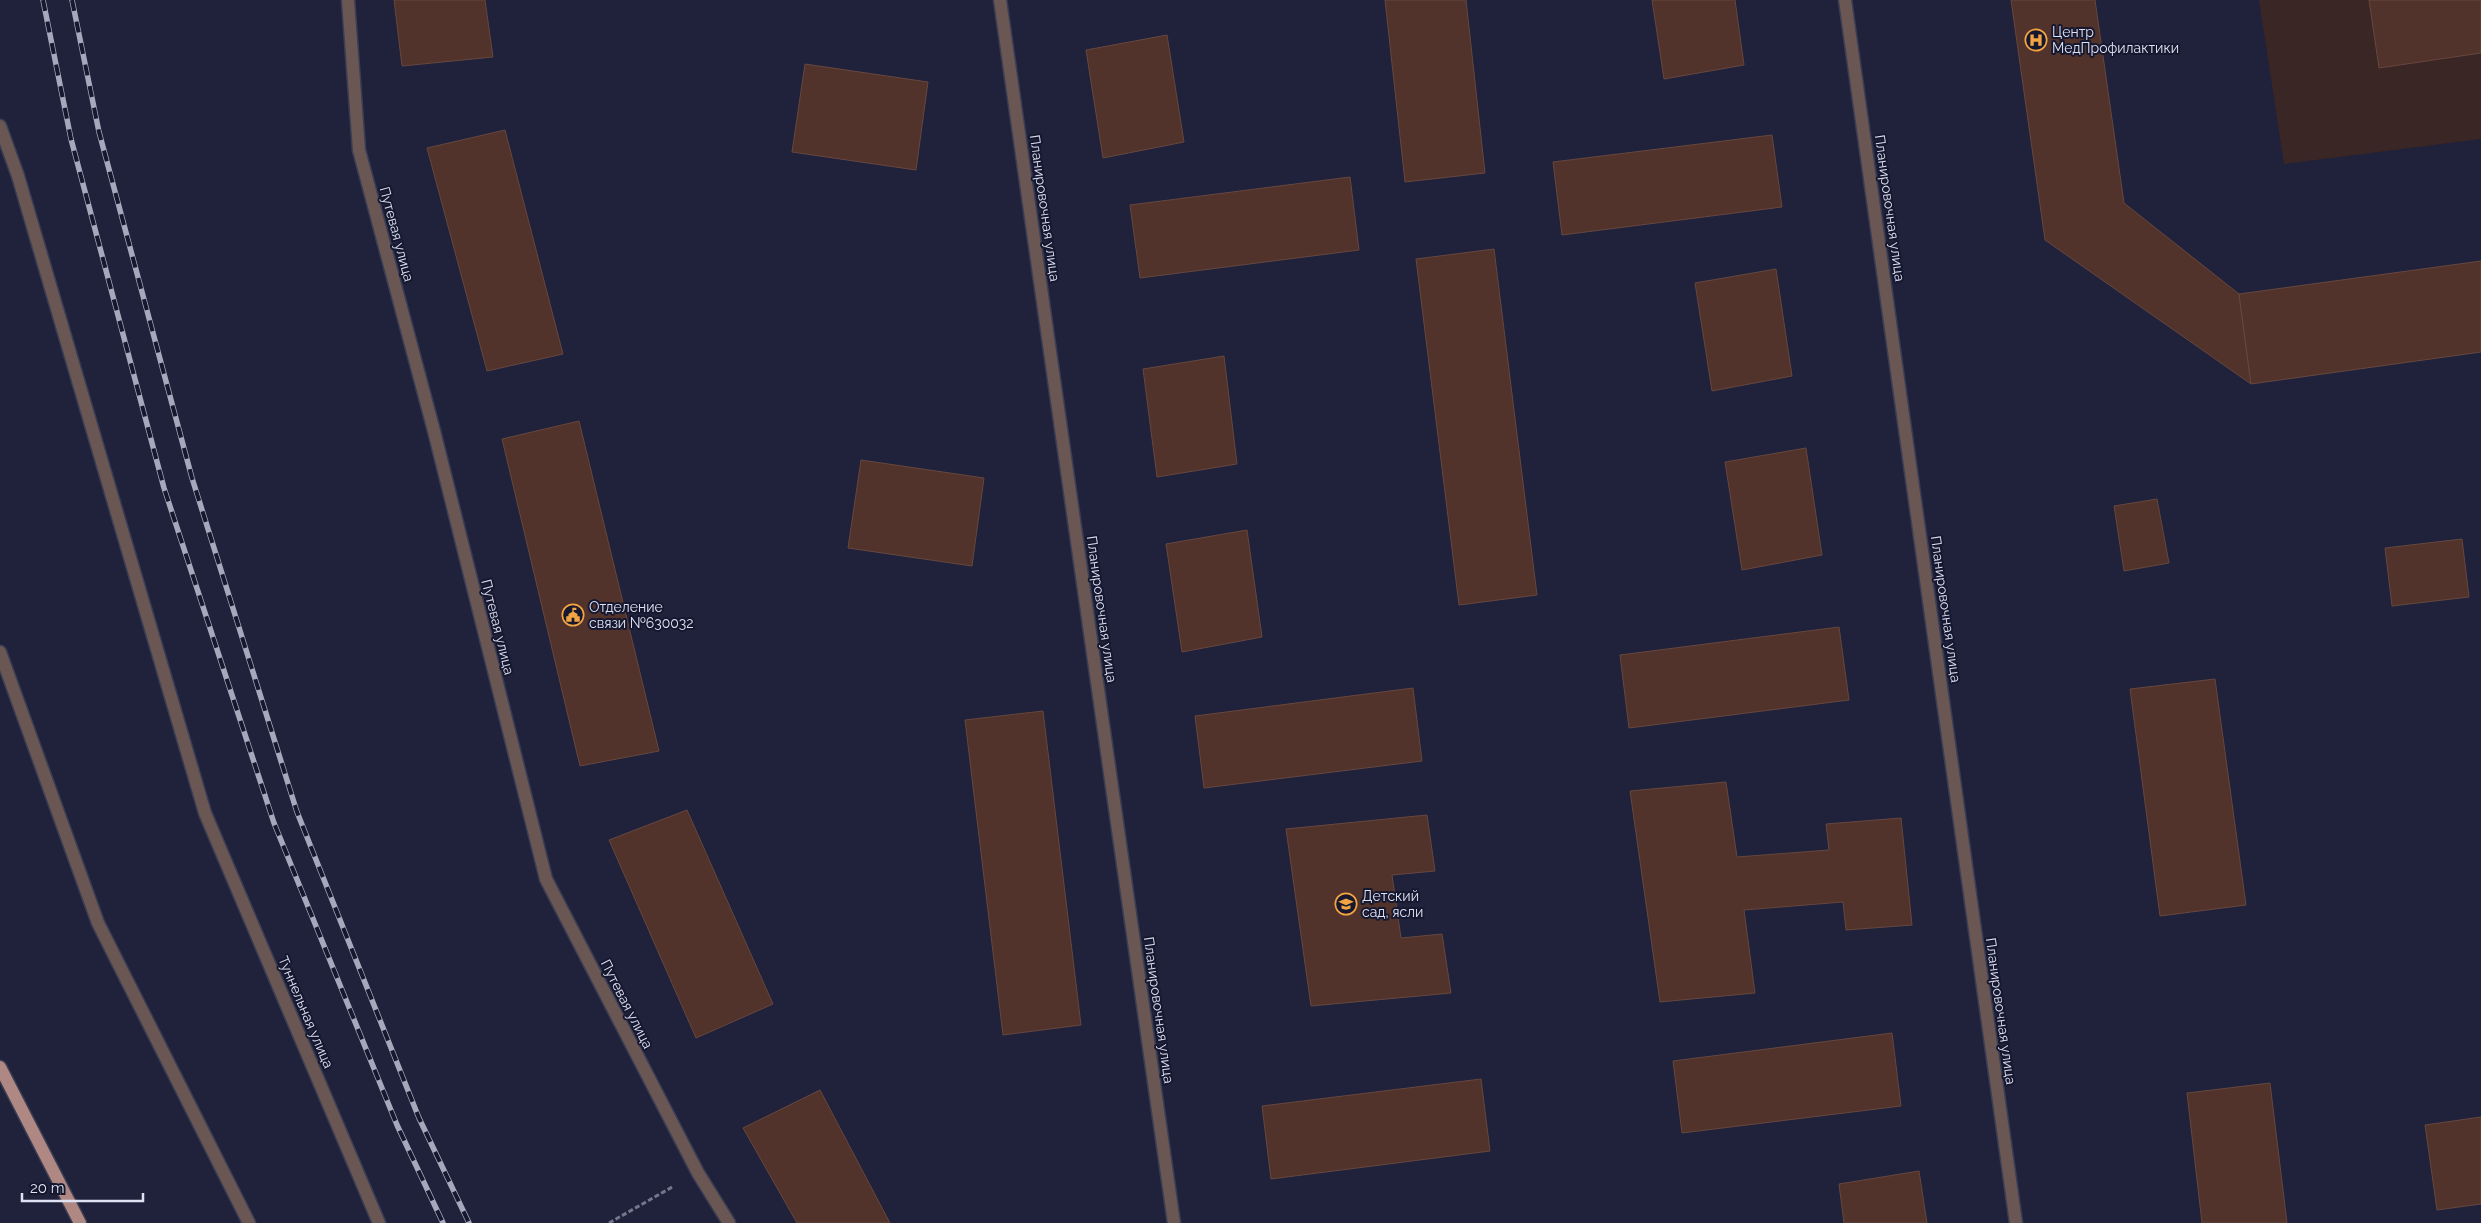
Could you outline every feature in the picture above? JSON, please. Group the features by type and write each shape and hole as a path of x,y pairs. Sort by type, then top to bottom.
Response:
{"main road":[{"path":"0,1067 80,1223"}],"street":[{"name":"Путевая улица","path":"348,0 359,150 434,431 546,879 698,1173 729,1223"},
{"name":"Планировочная улица","path":"1000,0 1174,1223"},
{"name":"Планировочная улица","path":"1846,0 2016,1223"},
{"name":"Туннельная улица","path":"0,126 18,176 205,813 378,1223"},
{"path":"0,652 98,923 249,1223"}],"path":[{"path":"609,1223 698,1173"}],"shaded area":[{"path":"2259,0 2481,0 2481,139 2284,164"}],"building":[{"path":"394,0 485,0 493,57 402,66"},
{"path":"1385,0 1466,0 1485,173 1405,182"},
{"path":"1652,0 1735,0 1744,65 1664,79"},
{"path":"2011,0 2095,0 2124,203 2239,294 2251,384 2045,240"},
{"path":"2369,0 2481,0 2481,53 2379,68"},
{"path":"1167,35 1184,142 1103,158 1086,50"},
{"path":"805,64 928,82 916,170 792,152"},
{"path":"505,130 563,354 487,371 427,148"},
{"path":"1772,135 1782,207 1562,235 1553,162"},
{"path":"1350,177 1359,250 1140,278 1130,205"},
{"path":"1494,249 1537,595 1459,605 1416,259"},
{"path":"2481,261 2481,352 2251,384 2239,294"},
{"path":"1776,269 1792,376 1712,391 1695,283"},
{"path":"1224,356 1237,464 1157,477 1143,369"},
{"path":"579,421 659,751 580,766 502,439"},
{"path":"1806,448 1822,555 1742,570 1725,462"},
{"path":"861,460 984,478 972,566 848,548"},
{"path":"2157,499 2169,563 2124,571 2114,506"},
{"path":"1247,530 1262,637 1182,652 1166,544"},
{"path":"2462,539 2469,597 2392,606 2385,548"},
{"path":"1839,627 1849,700 1629,728 1620,655"},
{"path":"2215,679 2246,905 2160,916 2130,689"},
{"path":"1413,688 1422,761 1204,788 1195,716"},
{"path":"1043,711 1081,1025 1003,1035 965,720"},
{"path":"1726,782 1737,857 1829,850 1826,824 1901,818 1912,925 1846,930 1843,902 1744,910 1755,993 1660,1002 1630,791"},
{"path":"687,810 773,1004 696,1038 609,840"},
{"name":"Детский сад, ясли","path":"1427,815 1435,871 1392,875 1401,938 1442,934 1451,993 1311,1006 1286,829"},
{"path":"1892,1033 1901,1106 1682,1133 1673,1061"},
{"path":"1481,1079 1490,1151 1271,1179 1262,1106"},
{"path":"2270,1083 2287,1223 2202,1223 2187,1093"},
{"path":"820,1090 890,1223 797,1223 743,1128"},
{"path":"2481,1117 2481,1204 2437,1210 2425,1125"},
{"path":"1919,1171 1927,1223 1844,1223 1839,1184"}],"railway":[{"path":"43,0 71,139 164,488 274,823 397,1125 443,1223"},
{"path":"72,0 99,132 192,478 297,812 419,1118 469,1223"}],"place":[{"name":"Центр МедПрофилактики","path":"2036,40"},
{"name":"Отделение связи №630032","path":"573,615"},
{"name":"Детский сад, ясли","path":"1346,904"}]}
